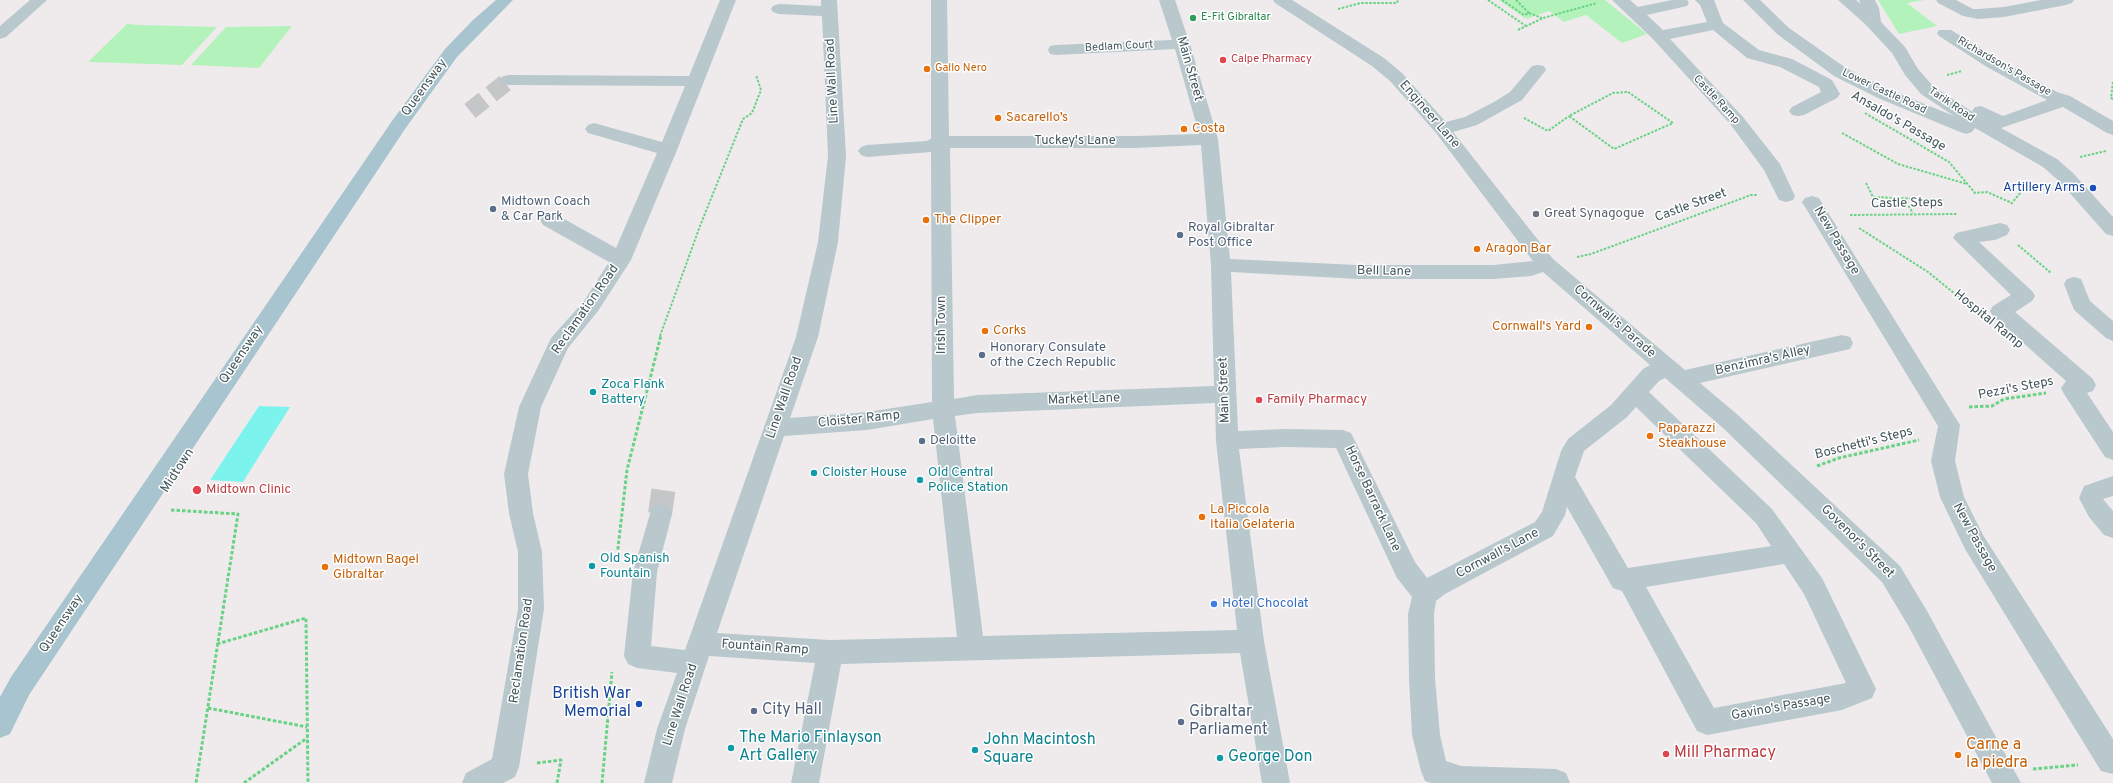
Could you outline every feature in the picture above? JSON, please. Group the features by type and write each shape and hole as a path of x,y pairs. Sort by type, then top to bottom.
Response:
{"main road":[{"name":"Queensway","path":"0,725 20,686 398,125 451,53 500,3"}],"street":[{"path":"0,34 39,0"},
{"name":"Reclamation Road","path":"505,767 531,609 530,552 520,513 516,474 530,406 559,344 591,306 622,260 728,0"},
{"name":"Irish Town","path":"939,0 943,411 971,648"},
{"name":"Main Street","path":"1167,0 1182,44 1209,139 1220,265 1227,441 1251,641 1276,783"},
{"name":"Engineer Lane","path":"1281,0 1378,62 1396,77 1442,129 1546,264"},
{"name":"Castle Ramp","path":"1620,0 1635,12 1659,36 1724,110 1737,121 1773,168 1786,196"},
{"path":"1703,0 1707,2 1716,25 1754,54 1786,64 1826,84 1831,94 1798,111"},
{"name":"Lower Castle Road","path":"1751,0 1783,31 1840,72 1934,116 2043,159"},
{"name":"Tarik Road","path":"1846,0 1872,21 1900,52 1911,71 1928,90 1957,111 2043,159"},
{"path":"1867,0 1871,8 1872,21"},
{"path":"1944,0 1969,12 1978,14 2004,12 2066,0"},
{"path":"1635,12 1680,3"},
{"path":"779,10 829,5"},
{"name":"Line Wall Road","path":"658,783 671,729 807,337 828,242 838,156 829,5"},
{"path":"1659,36 1716,25"},
{"name":"Richardson's Passage","path":"1945,33 2051,96 2064,100 2113,129"},
{"name":"Bedlam Court","path":"1056,50 1182,44"},
{"name":"Richardson's Passage","path":"1900,52 1946,90 2002,123 2064,100"},
{"path":"1442,129 1471,121 1500,106 1516,96 1538,70"},
{"path":"508,84 694,86"},
{"path":"594,129 668,150"},
{"name":"Tuckey's Lane","path":"867,151 928,147 941,142 1135,142 1209,139"},
{"path":"2043,159 2066,177 2106,218 2113,229"},
{"name":"New Passage","path":"1812,202 1948,425 1943,461 1952,497 1974,542 2111,761"},
{"path":"550,220 622,260"},
{"path":"2000,230 1995,233 1963,238 2025,296 2000,311 2079,387 2113,451"},
{"name":"Bell Lane","path":"1220,265 1358,272 1494,272 1531,269 1546,264"},
{"name":"Cornwall's Parade","path":"1546,264 1675,373"},
{"path":"2074,284 2081,304 2113,333"},
{"name":"Benzimra's Alley","path":"1675,373 1842,343"},
{"name":"Cornwall's Lane","path":"1425,595 1436,586 1544,529 1553,515 1563,478 1572,451 1576,445 1619,411 1651,375 1675,373"},
{"name":"Govenor's Street","path":"1675,373 1788,476 1891,574 1915,613 2004,778"},
{"name":"Gavino's Passage","path":"1563,478 1622,580 1629,578 1706,722 1842,697 1863,688 1813,586 1764,516 1635,393"},
{"name":"Market Lane","path":"943,411 977,404 1226,394"},
{"name":"Cloister Ramp","path":"775,428 866,421 943,411"},
{"name":"Horse Barrack Lane","path":"1227,441 1293,438 1343,439 1406,570 1425,595"},
{"path":"2113,486 2092,492 2090,498 2097,510 2113,528"},
{"name":"Fountain Ramp","path":"660,514 645,572 637,656 830,652"},
{"path":"1629,578 1790,553"},
{"path":"1425,595 1421,614 1422,678 1430,777 1461,780 1556,783"},
{"path":"805,783 830,652 1251,641"},
{"path":"476,783 505,767"}],"path":[{"path":"1310,18 1361,3 1397,3 1398,0"},
{"path":"1488,0 1526,26"},
{"path":"1502,0 1524,15 1529,13"},
{"path":"1516,0 1529,13 1543,18"},
{"path":"1518,30 1543,18 1602,2"},
{"path":"618,548 627,470 657,345 700,226 740,126 744,119 752,113 761,90 756,75"},
{"path":"2113,82 2113,99"},
{"path":"1500,106 1548,131 1569,116 1613,93 1628,92 1673,122 1614,149 1569,116"},
{"name":"Ansaldo's Passage","path":"1831,94 1914,140 1949,162 1975,193 1987,192 2012,203"},
{"path":"1842,133 1898,164 1967,185"},
{"path":"2074,284 2057,278 2000,230 2012,203 2041,167 2043,159 2079,157 2104,152 2110,148"},
{"path":"1866,183 1873,197 1944,200"},
{"name":"Castle Street","path":"1546,264 1591,254 1751,194"},
{"path":"1904,198 1913,213"},
{"name":"Castle Steps","path":"1812,202 1828,213 1838,215 1913,213 1959,214"},
{"name":"Hospital Ramp","path":"1858,227 1928,272 1976,311"},
{"name":"Pezzi's Steps","path":"1939,409 1992,406 2004,399 2079,387"},
{"name":"Boschetti's Steps","path":"1788,476 1839,458 1910,440 1945,439"},
{"name":"Midtown","path":"165,510 238,514 196,783"},
{"path":"217,644 306,618 308,783"},
{"path":"602,783 613,665"},
{"path":"208,708 307,727"},
{"path":"244,783 308,738"},
{"path":"505,767 561,760 558,783"},
{"path":"2004,778 2111,761"}],"green space":[{"path":"1499,0 1605,0 1647,34 1622,43 1586,15 1564,22 1549,11 1526,19"},
{"path":"1878,0 1925,0 1907,3 1937,26 1899,34"},
{"path":"127,24 217,27 182,65 88,62"},
{"path":"292,26 259,68 191,65 226,27"}],"water":[{"path":"259,406 290,407 243,482 210,480"}],"tunnel":[{"path":"470,111 509,80"},
{"path":"660,514 665,479"}],"place":[{"name":"E-Fit Gibraltar","path":"1193,18"},
{"name":"Calpe Pharmacy","path":"1223,60"},
{"name":"Gallo Nero","path":"927,69"},
{"name":"Sacarello’s","path":"998,118"},
{"name":"Costa","path":"1184,129"},
{"name":"Artillery Arms","path":"2093,188"},
{"name":"Midtown Coach & Car Park","path":"493,209"},
{"name":"Great Synagogue","path":"1536,214"},
{"name":"The Clipper","path":"926,220"},
{"name":"Royal Gibraltar Post Office","path":"1180,235"},
{"name":"Aragon Bar","path":"1477,249"},
{"name":"Cornwall's Yard","path":"1589,327"},
{"name":"Corks","path":"985,331"},
{"name":"Honorary Consulate of the Czech Republic","path":"982,355"},
{"name":"Zoca Flank Battery","path":"593,392"},
{"name":"Family Pharmacy","path":"1259,400"},
{"name":"Paparazzi Steakhouse","path":"1650,436"},
{"name":"Deloitte","path":"922,441"},
{"name":"Cloister House","path":"814,473"},
{"name":"Old Central Police Station","path":"920,480"},
{"name":"Midtown Clinic","path":"197,490"},
{"name":"La Piccola Italia Gelateria","path":"1202,517"},
{"name":"Old Spanish Fountain","path":"592,566"},
{"name":"Midtown Bagel Gibraltar","path":"325,567"},
{"name":"Hotel Chocolat","path":"1214,604"},
{"name":"British War Memorial","path":"639,704"},
{"name":"City Hall","path":"754,711"},
{"name":"Gibraltar Parliament","path":"1181,722"},
{"name":"The Mario Finlayson Art Gallery","path":"731,748"},
{"name":"John Macintosh Square","path":"975,750"},
{"name":"Mill Pharmacy","path":"1666,754"},
{"name":"Carne a la piedra","path":"1958,755"},
{"name":"George Don","path":"1220,758"}]}
